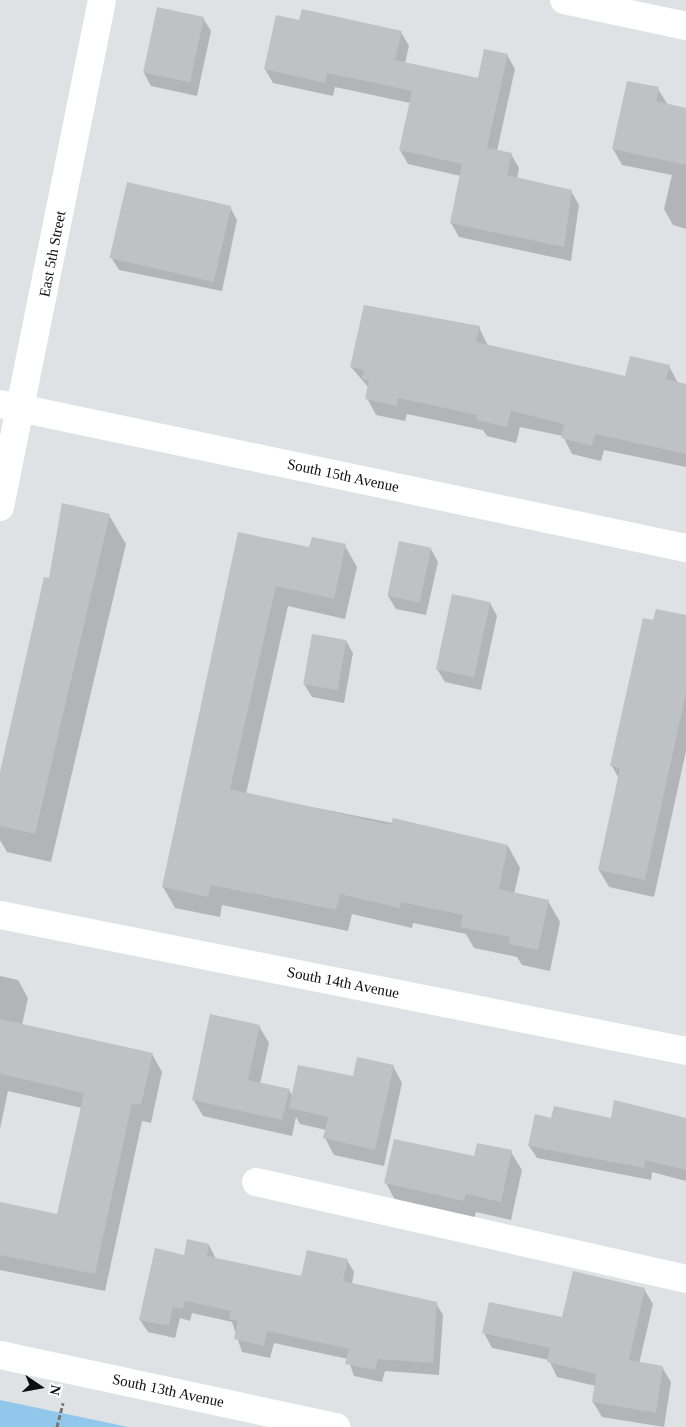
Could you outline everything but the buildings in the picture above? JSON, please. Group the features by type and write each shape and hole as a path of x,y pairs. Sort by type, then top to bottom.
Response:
{"street":[{"name":"East 5th Street","path":"0,507 11,406 102,0"},
{"path":"564,0 686,26"},
{"name":"South 15th Avenue","path":"11,406 686,548"},
{"name":"South 14th Avenue","path":"0,915 686,1051"},
{"path":"256,1182 686,1279"},
{"name":"South 13th Avenue","path":"0,1355 336,1427"}],"path":[{"path":"57,1427 63,1403"}],"shaded area":[{"path":"0,1400 128,1427 0,1427"}]}
